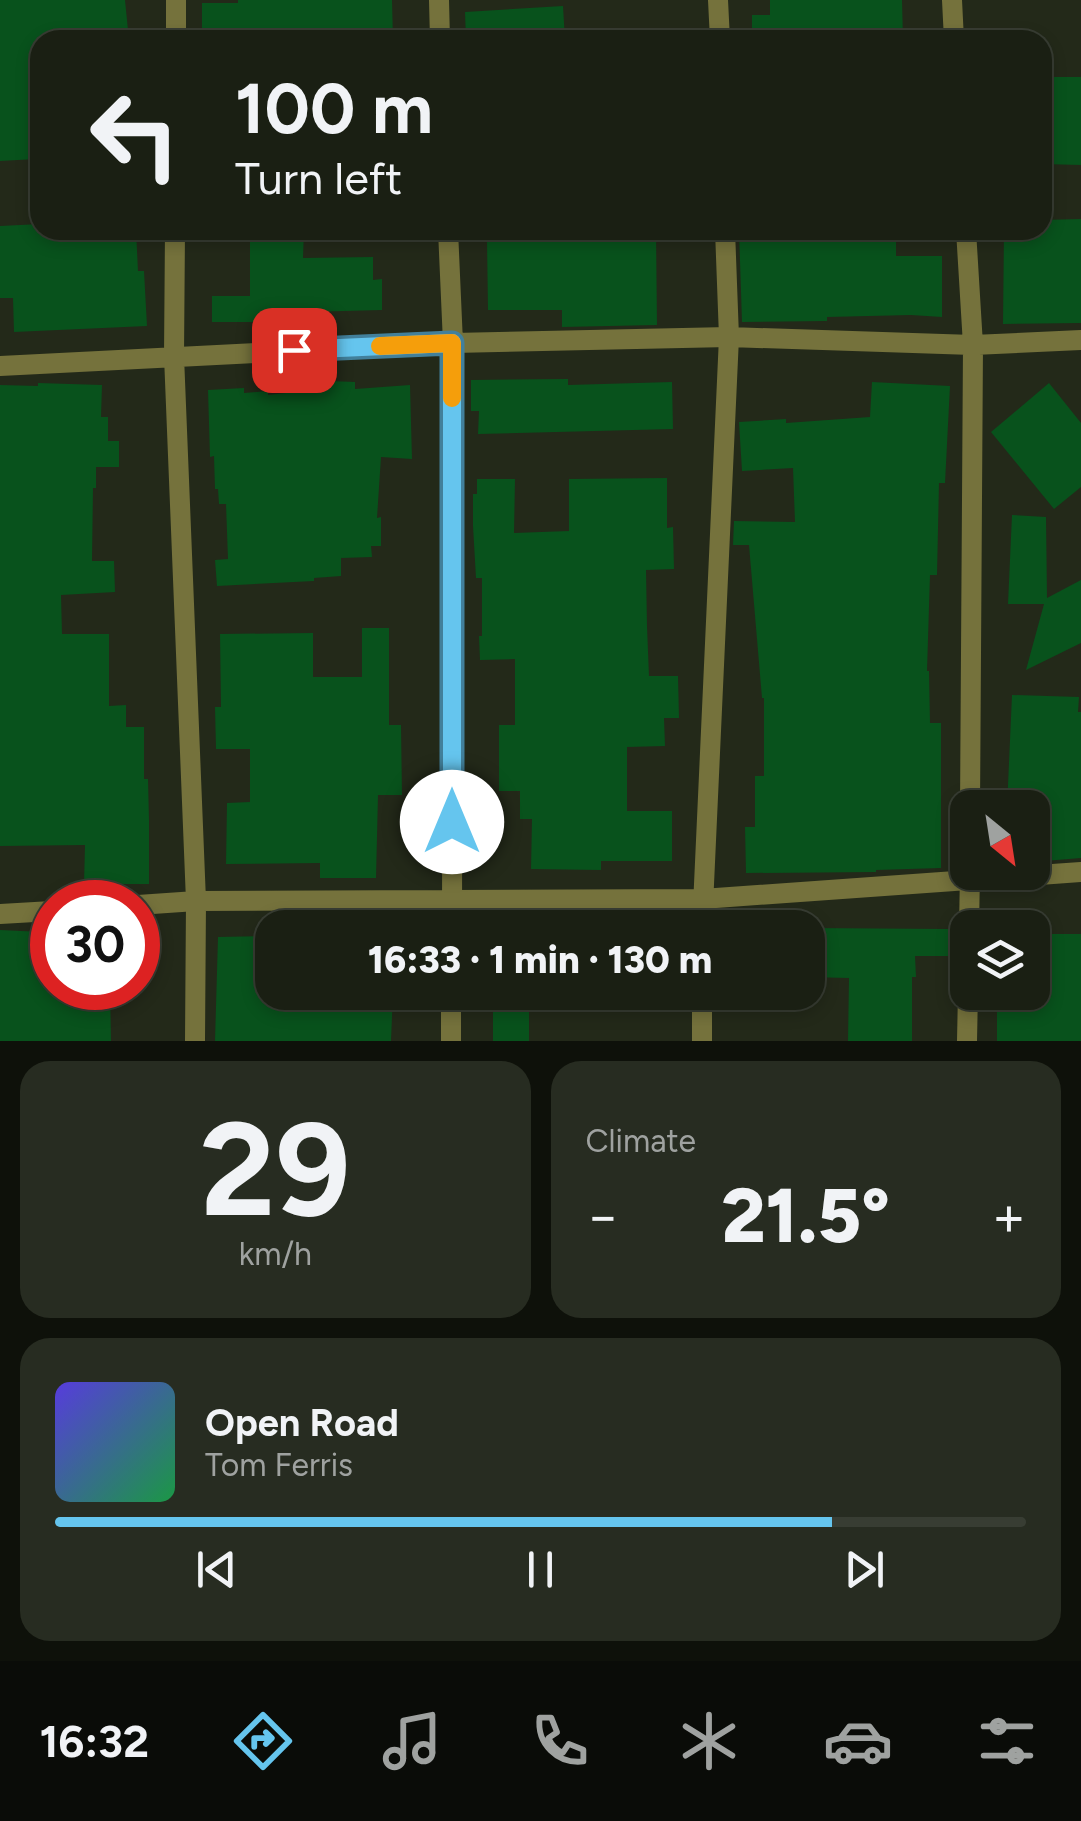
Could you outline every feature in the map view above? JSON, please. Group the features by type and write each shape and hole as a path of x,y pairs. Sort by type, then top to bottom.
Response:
{"street":[{"path":"176,0 176,30"},
{"path":"438,0 440,30"},
{"path":"718,0 720,30"},
{"path":"952,0 954,30"},
{"path":"175,240 174,356 196,902 195,1041"},
{"path":"448,240 452,343 452,910"},
{"path":"702,910 729,337 726,240"},
{"path":"967,240 972,345 970,790"},
{"path":"0,366 452,343 729,337 972,345 1081,340"},
{"path":"1050,873 1081,872"},
{"path":"160,904 702,899 950,878"},
{"path":"0,914 30,912"},
{"path":"451,1010 451,1041"},
{"path":"702,1010 702,1041"},
{"path":"968,1010 968,1041"}],"building":[{"path":"0,0 125,0 128,30 30,30 30,159 0,161"},
{"path":"392,0 393,30 202,30 202,3"},
{"path":"770,0 902,0 903,30 752,30 752,15 770,15"},
{"path":"563,6 564,30 466,30 465,12"},
{"path":"1054,77 1081,77 1081,165 1052,164"},
{"path":"1081,219 1081,323 1003,324 1004,240 1052,240 1052,220"},
{"path":"30,224 30,240 136,240 138,271 144,271 147,326 14,332 13,298 0,298 0,226"},
{"path":"250,240 304,240 303,258 373,257 373,280 382,279 382,310 306,312 306,322 212,322 212,296 250,296"},
{"path":"656,240 657,325 562,327 562,310 488,310 487,241"},
{"path":"739,240 896,240 896,256 942,256 942,317 742,322"},
{"path":"568,379 568,385 672,382 673,429 478,434 479,411 471,411 471,380"},
{"path":"330,381 355,382 355,389 410,385 412,459 381,457 377,518 381,517 381,546 371,546 372,557 341,558 341,576 217,586 215,560 228,559 226,504 219,504 215,489 208,390 244,388 244,393 268,391 268,395 330,388"},
{"path":"872,382 950,386 945,483 939,483 937,575 930,575 927,671 930,723 941,723 941,868 746,873 745,827 755,827 755,776 764,776 764,698 749,545 733,545 734,521 795,522 793,468 742,471 739,422 870,417"},
{"path":"1049,383 1081,423 1081,487 1054,509 991,432"},
{"path":"0,385 102,385 101,417 108,417 108,441 119,441 119,467 96,467 93,488 92,561 114,561 115,592 61,595 62,634 109,634 109,706 126,705 126,727 144,727 149,880 84,880 85,845 0,846"},
{"path":"667,478 667,528 673,527 674,569 646,570 649,676 678,676 679,718 664,718 665,746 627,747 627,811 672,811 672,861 601,861 601,870 531,869 532,819 520,819 520,791 499,791 499,725 515,725 515,659 480,660 482,578 476,578 473,526 477,479 515,479 514,533 569,531 569,479"},
{"path":"1012,515 1046,517 1047,598 1081,580 1081,643 1026,670 1044,604 1008,604"},
{"path":"362,628 389,628 389,725 401,725 402,795 378,795 376,878 320,878 320,863 226,864 227,803 250,802 250,749 216,749 215,707 221,707 220,634 313,633 313,677 362,677"},
{"path":"1012,695 1079,697 1081,858 1050,861 1050,790 1008,790"},
{"path":"825,928 948,929 948,956 915,956 912,1041 848,1041 849,978 825,977"},
{"path":"0,930 30,931 30,1010 110,1010 111,1041 0,1041"},
{"path":"1050,934 1081,934 1081,1041 997,1041 997,1010 1050,1010"},
{"path":"255,936 255,1010 392,1010 391,1041 215,1041 218,937"},
{"path":"493,1010 529,1010 529,1041 493,1041"}],"slow traffic":[{"path":"380,346 452,343 452,398"}],"route":[{"path":"294,350 452,343 452,822"}]}
